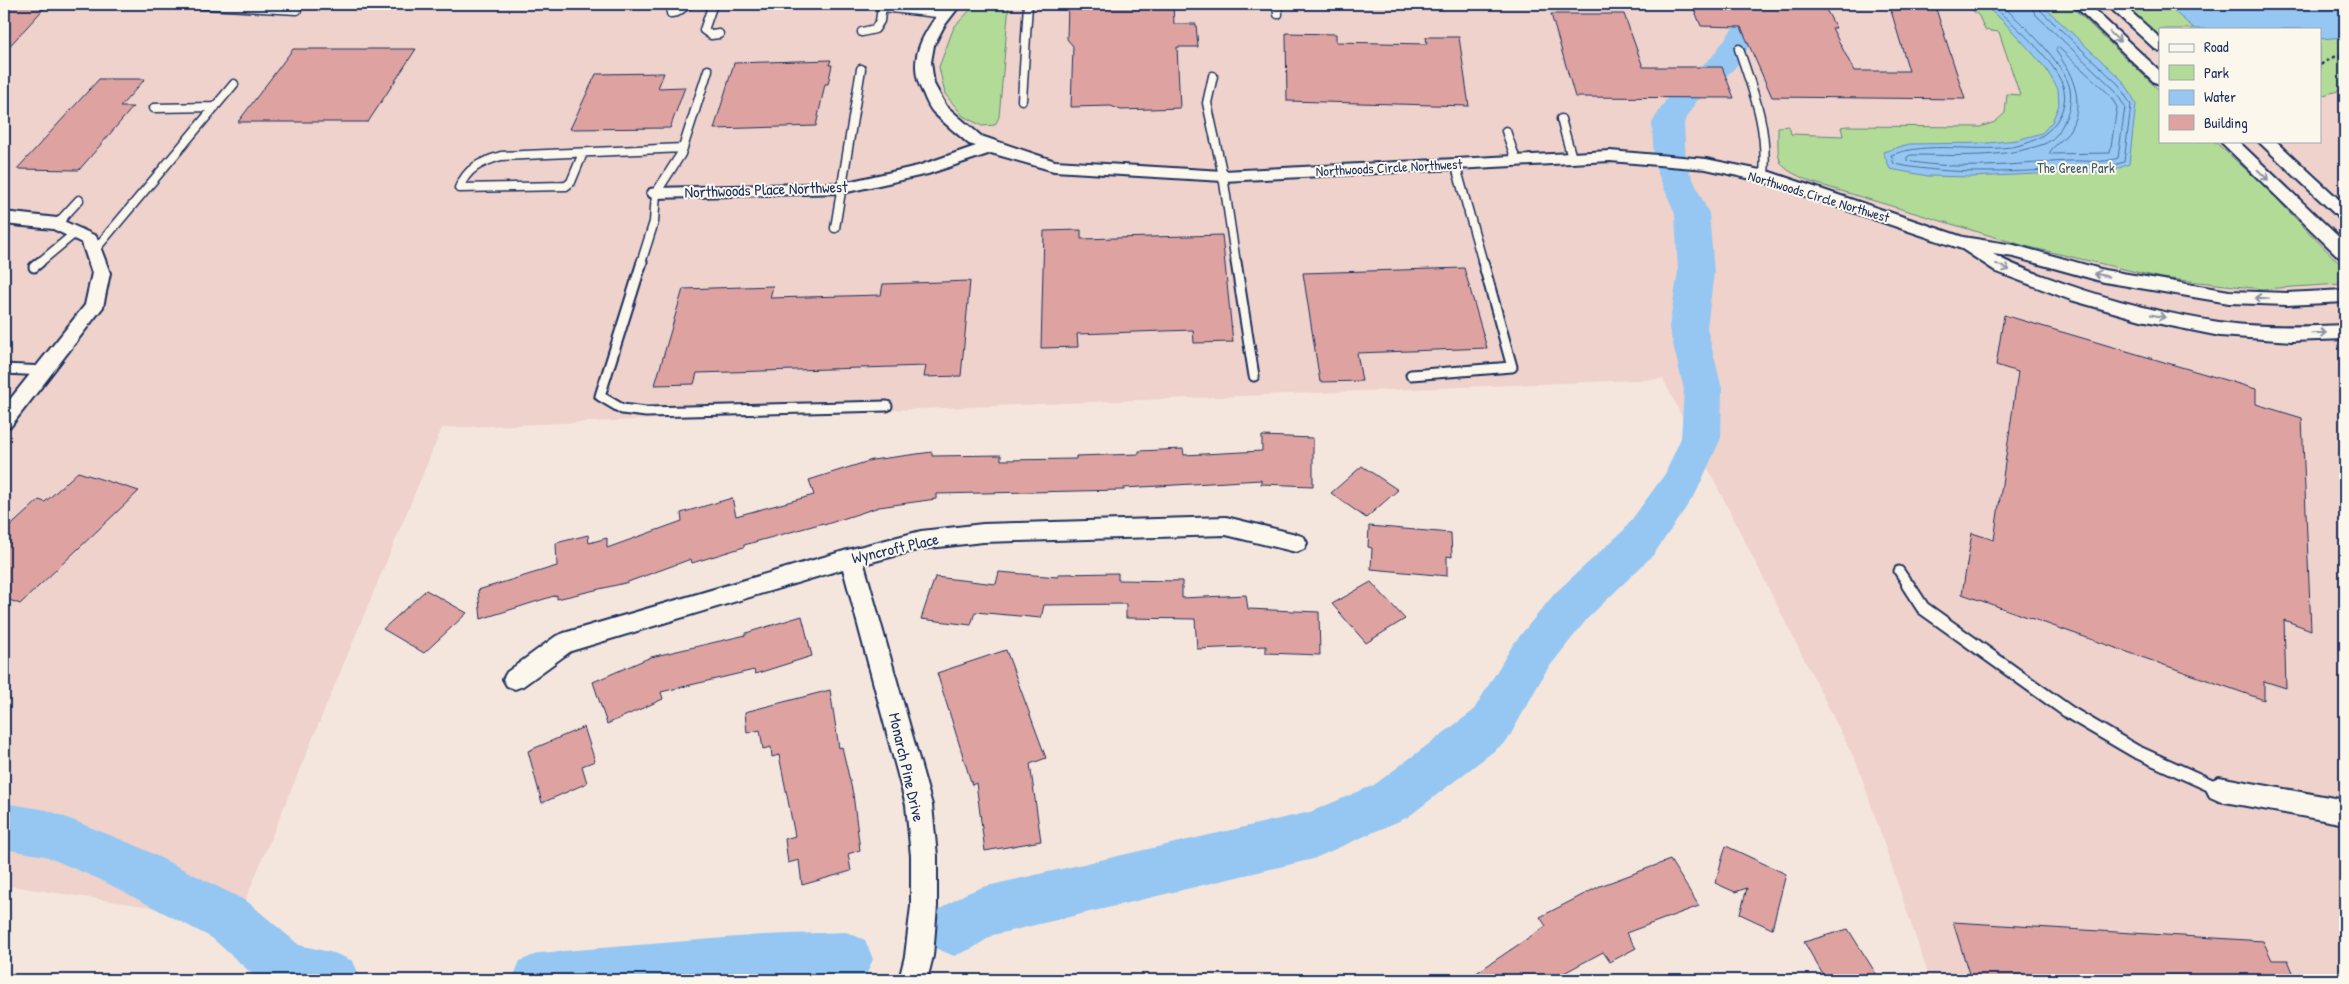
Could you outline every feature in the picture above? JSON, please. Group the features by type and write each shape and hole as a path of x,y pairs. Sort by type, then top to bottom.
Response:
{"street":[{"path":"2080,4 2159,78"},
{"path":"2113,4 2159,45"},
{"name":"Northwoods Circle Northwest","path":"950,9 926,45 923,62 926,84 939,109 975,140 990,148 1054,166 1223,176 1610,156 1706,164 1764,176 1961,243 2014,251 2104,276 2229,297 2287,299 2345,296"},
{"path":"2229,142 2345,253"},
{"path":"2267,142 2345,214"},
{"name":"Northwoods Place Northwest","path":"656,193 843,188 922,170 990,148"},
{"path":"4,218 57,224 90,240 101,273 94,307 4,421"},
{"name":"Northwoods Circle Northwest","path":"1961,243 2003,268 2078,295 2141,313 2220,329 2292,334 2345,332"},
{"name":"Wyncroft Place","path":"515,678 564,643 851,558 921,540 1003,532 1226,526 1296,543"},
{"name":"Monarch Pine Drive","path":"851,558 919,805 924,856 924,906 919,956 913,980"},
{"path":"2219,789 2345,812"}],"lane":[{"path":"188,4 297,10"},
{"path":"671,13 677,12 688,4"},
{"path":"713,4 704,30 711,35 719,34"},
{"path":"1022,100 1028,4"},
{"path":"1278,4 1278,14"},
{"path":"862,32 875,30 880,21 882,7 950,9"},
{"path":"1739,49 1762,120 1766,150 1764,176"},
{"path":"836,228 861,69"},
{"path":"708,70 683,148 656,193 654,222 600,396 622,409 646,412 886,406"},
{"path":"1213,76 1207,103 1223,176 1254,376"},
{"path":"94,251 234,84"},
{"path":"154,108 215,107"},
{"path":"1561,119 1572,158"},
{"path":"1506,131 1516,160"},
{"path":"584,153 571,182 566,186 459,188 464,174 479,162 501,156 683,148"},
{"path":"1411,375 1512,367 1455,163"},
{"path":"57,224 79,200"},
{"path":"34,266 76,233"},
{"path":"4,368 45,371"},
{"path":"1900,571 1923,608 2070,713 2135,751 2219,789"}],"path":[{"path":"2322,64 2334,57 2345,56"}],"shaded area":[{"path":"4,4 2345,4 2345,980 1930,980 1858,766 1663,379 442,428 237,920 4,885"}],"green space":[{"path":"976,4 1009,4 999,117 995,125 982,126 963,116 945,94 939,67 954,27"},
{"name":"The Green Park","path":"1965,4 2069,4 2159,90 2159,142 2215,142 2260,182 2345,269 2345,280 2341,284 2262,289 2162,278 2025,246 1811,182 1791,172 1781,163 1778,150 1778,127 1789,126 1791,134 1843,136 1841,127 1847,126 1980,127 1995,122 2005,113 2007,94 2020,95 1999,32 1985,30 1979,16"},
{"path":"2113,4 2345,4 2345,89 2322,95 2322,28 2159,28 2159,45"}],"water":[{"path":"1982,4 2041,4 2123,81 2136,104 2129,164 2107,173 2081,172 1970,177 1928,176 1890,169 1883,152 1909,144 1988,143 2017,140 2042,133 2052,122 2059,105 2058,89 2046,69 2029,49 2002,20"},
{"path":"2165,4 2345,4 2345,37 2322,39 2322,28 2194,28"}],"building":[{"path":"4,4 48,4 4,52"},
{"path":"1068,4 1173,4 1174,24 1196,24 1198,47 1177,47 1180,108 1121,110 1111,106 1071,107 1073,46 1067,39"},
{"path":"1692,4 1823,4 1836,28 1832,28 1854,71 1909,71 1889,4 1911,4 1913,7 1936,9 1965,99 1772,97 1741,27 1701,26"},
{"path":"1551,14 1624,14 1643,67 1722,67 1734,98 1575,97"},
{"path":"1286,33 1336,34 1336,42 1427,44 1426,37 1459,37 1469,106 1287,101"},
{"path":"293,49 416,49 368,122 238,122"},
{"path":"831,60 829,65 832,65 828,84 825,84 816,126 714,129 734,63"},
{"path":"664,73 658,88 685,87 670,128 570,129 596,74"},
{"path":"99,79 145,79 120,107 133,107 79,170 17,169"},
{"path":"1081,230 1081,239 1222,235 1233,342 1194,343 1193,330 1077,334 1078,347 1041,348 1044,231"},
{"path":"1464,268 1487,348 1357,353 1362,381 1320,382 1303,273"},
{"path":"970,281 961,376 924,377 926,366 697,373 694,384 655,385 683,289 773,286 770,298 881,295 883,284"},
{"path":"2004,315 2256,389 2256,404 2302,418 2311,630 2284,620 2286,688 2264,681 2264,700 1962,594 1972,533 1994,540 2018,372 1996,365"},
{"path":"1262,436 1313,438 1313,486 1261,484 1261,480 1124,488 1124,490 936,494 936,499 879,507 824,525 823,523 744,545 744,547 692,563 691,559 625,583 557,599 557,595 481,619 478,590 557,566 556,543 588,535 589,543 607,538 607,548 682,521 681,513 732,498 736,516 814,495 809,480 872,460 932,452 932,456 1001,455 1001,460 1076,459 1076,456 1139,454 1139,451 1183,449 1184,455 1262,451"},
{"path":"1362,466 1398,490 1366,518 1331,493"},
{"path":"78,472 139,491 20,604 4,598 4,532 39,500 45,502"},
{"path":"1369,526 1451,533 1452,557 1447,556 1447,576 1371,569 1372,548 1368,547"},
{"path":"999,572 1058,577 1058,574 1118,573 1118,580 1182,581 1182,598 1246,595 1248,609 1319,612 1320,655 1266,653 1266,646 1197,649 1195,619 1126,618 1126,604 1044,605 1041,618 975,612 971,625 921,619 935,577 996,584"},
{"path":"1371,582 1405,619 1366,643 1332,604"},
{"path":"426,590 467,613 424,653 383,629"},
{"path":"802,616 812,656 755,674 754,670 661,692 663,699 607,724 593,682 651,657 746,635 746,633"},
{"path":"1006,650 1046,758 1030,764 1041,841 985,851 976,783 972,785 937,673"},
{"path":"830,690 839,748 842,747 853,794 860,850 848,854 851,871 802,885 799,860 788,863 785,839 795,836 779,755 772,757 771,747 763,749 760,730 747,733 745,712"},
{"path":"584,727 595,761 582,766 587,783 542,803 528,751"},
{"path":"1726,846 1786,874 1772,929 1740,914 1747,888 1735,892 1715,883"},
{"path":"1670,860 1699,906 1626,933 1636,948 1610,962 1603,952 1551,980 1466,980 1546,926 1540,917 1600,886"},
{"path":"1953,922 2263,941 2272,960 2288,960 2296,980 1971,980"},
{"path":"1848,929 1880,980 1826,980 1804,942"}],"waterway":[{"path":"954,930 983,912 1170,870 1313,835 1391,801 1490,726 1530,657 1571,606 1639,542 1682,482 1701,438 1703,389 1688,328 1696,272 1692,214 1670,164 1668,123 1683,97 1723,63 1742,35 1776,14 1799,4"},
{"path":"4,826 47,833 119,863 230,920 285,968 334,980"},
{"path":"539,980 762,962 846,959"}]}
